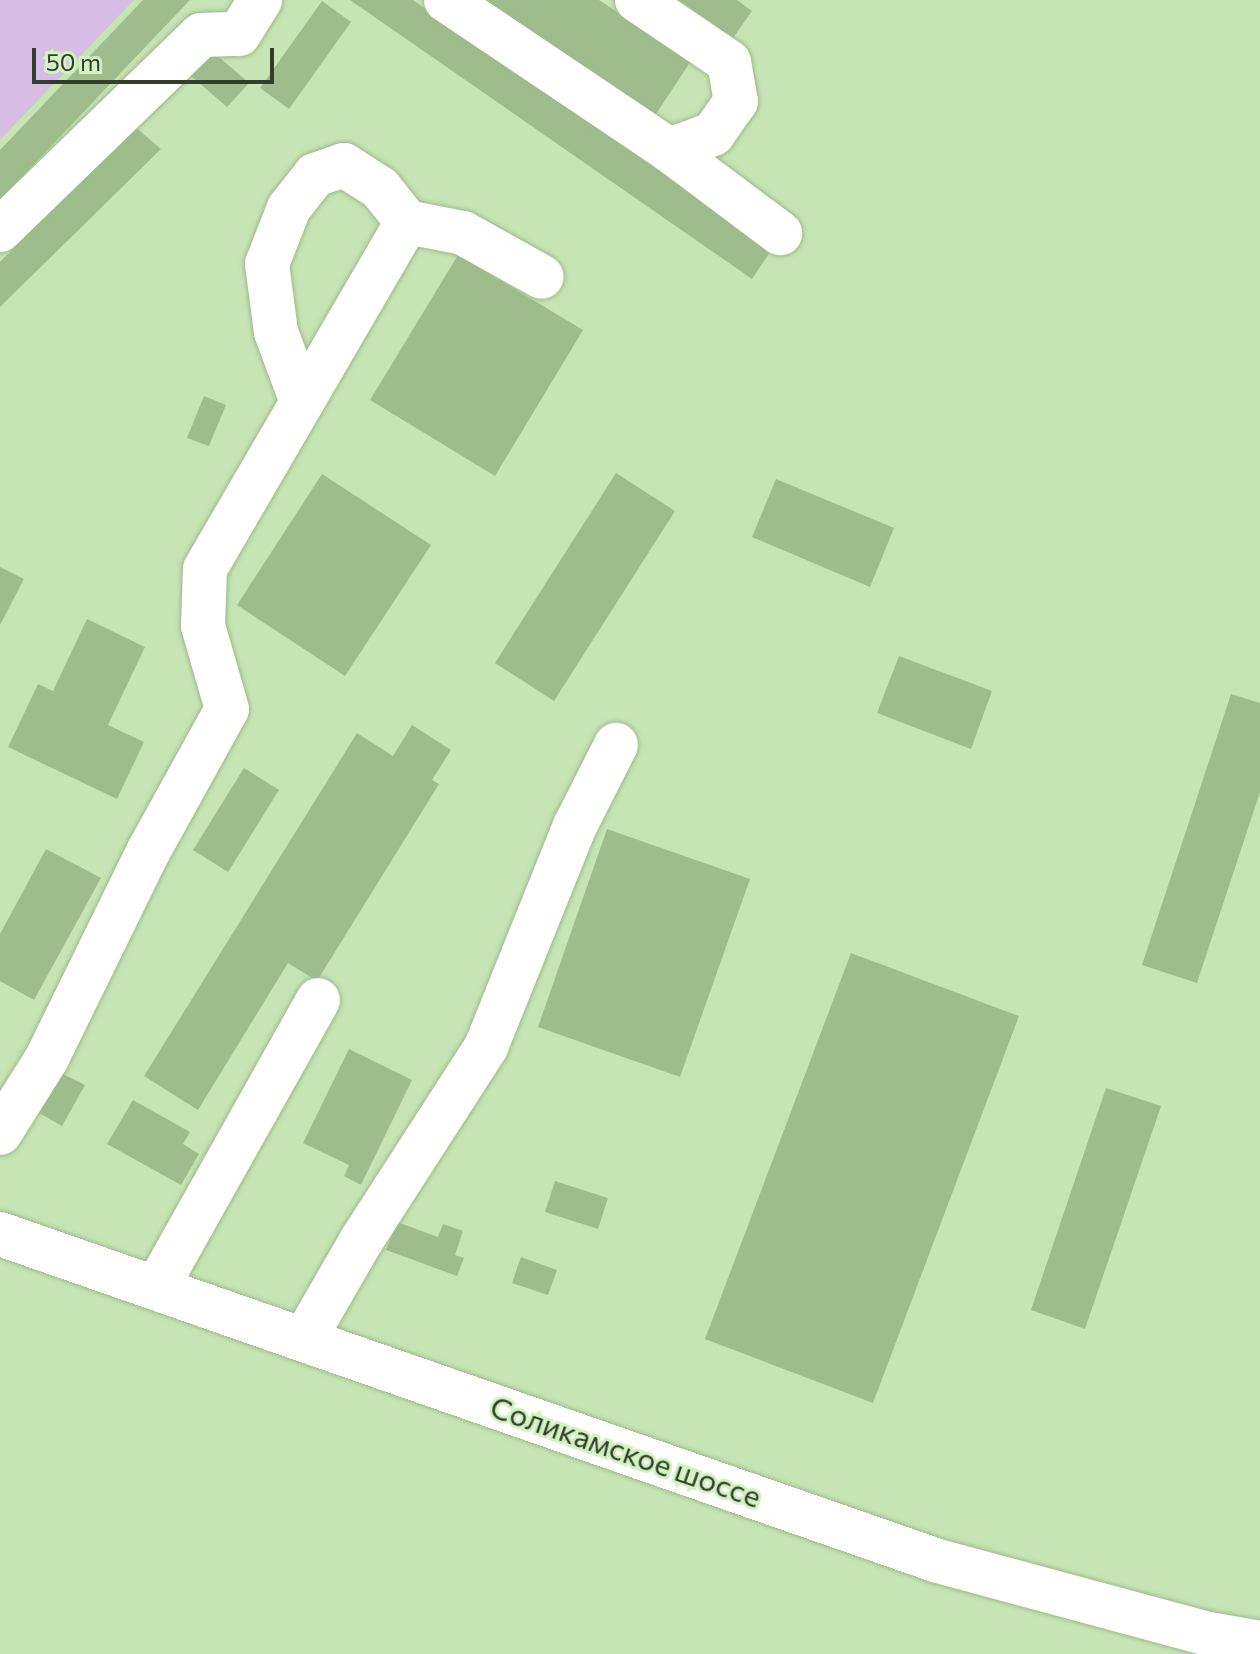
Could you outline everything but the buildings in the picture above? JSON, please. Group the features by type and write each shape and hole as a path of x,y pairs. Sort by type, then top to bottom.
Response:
{"main road":[{"path":"0,230 201,35 239,34 260,0"},
{"path":"446,0 669,150 780,233"},
{"path":"637,0 729,62 736,101 721,123 713,134 669,150"},
{"path":"302,402 276,332 267,264 289,208 315,175 344,165 380,188 407,222 463,233 542,277"},
{"path":"0,1133 47,1058 148,852 227,709 203,626 205,569 407,222"},
{"path":"305,1338 486,1047 575,826 616,745"},
{"path":"157,1287 318,1000"},
{"name":"Соликамское шоссе","path":"0,1234 938,1561 1212,1644 1260,1643"}],"shaded area":[{"path":"0,0 134,0 0,140"}]}
